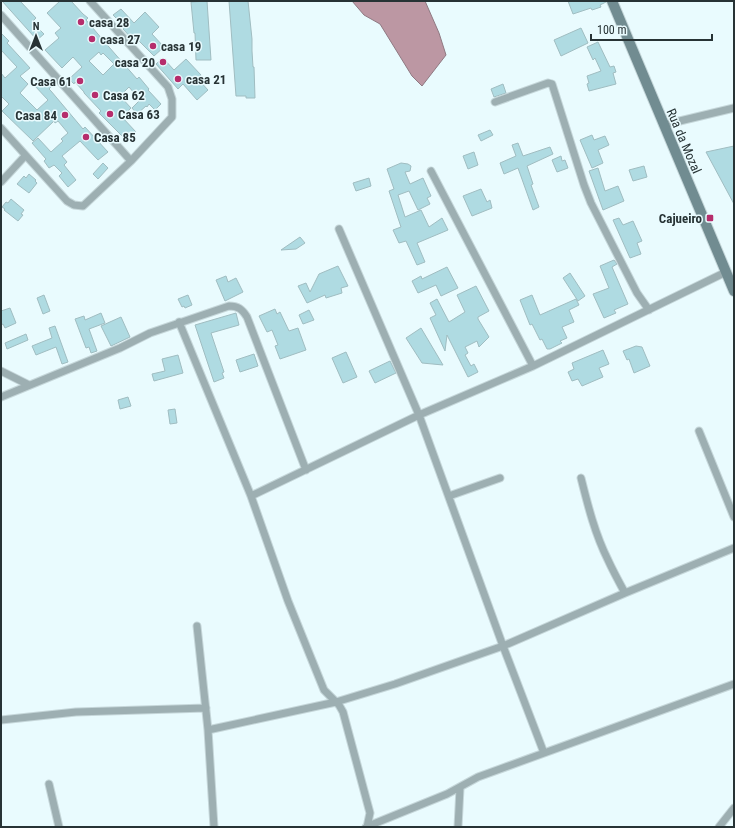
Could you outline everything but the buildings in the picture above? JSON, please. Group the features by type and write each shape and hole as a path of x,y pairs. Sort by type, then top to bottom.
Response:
{"main road":[{"name":"Rua da Mozal","path":"612,1 734,291"}],"street":[{"path":"1,128 67,201 74,205 83,206 131,161 172,117 172,99 168,87 90,1"},
{"path":"1,15 131,161"},
{"path":"496,102 548,83 552,84 591,203 637,293 649,310"},
{"path":"663,125 734,108"},
{"path":"1,182 25,156"},
{"path":"431,171 533,366"},
{"path":"339,229 419,415 503,646 544,753"},
{"path":"251,496 419,415 533,366 726,272"},
{"path":"1,397 120,348 150,333 229,306 236,306 242,310 247,317 306,470"},
{"path":"180,322 251,496 288,601 324,690 336,702 343,712 370,813 367,827"},
{"path":"1,371 29,385"},
{"path":"699,431 734,517"},
{"path":"449,496 500,478"},
{"path":"581,478 590,514 599,540 625,593"},
{"path":"208,730 336,702 395,684 503,646 734,548"},
{"path":"197,626 208,730 214,827"},
{"path":"367,827 460,788 478,778 734,684"},
{"path":"1,720 76,712 206,708"},
{"path":"49,784 58,827"},
{"path":"458,827 460,788"},
{"path":"720,827 734,808"}],"shaded area":[{"path":"352,1 425,1 439,33 446,55 422,86 412,76 380,24 364,15"}],"place":[{"name":"casa 28","path":"81,22"},
{"name":"casa 27","path":"92,39"},
{"name":"casa 19","path":"153,46"},
{"name":"casa 20","path":"163,62"},
{"name":"casa 21","path":"178,79"},
{"name":"Casa 61","path":"80,81"},
{"name":"Casa 62","path":"95,95"},
{"name":"Casa 63","path":"110,114"},
{"name":"Casa 84","path":"65,115"},
{"name":"Casa 85","path":"86,137"},
{"name":"Cajueiro","path":"710,218"}]}
